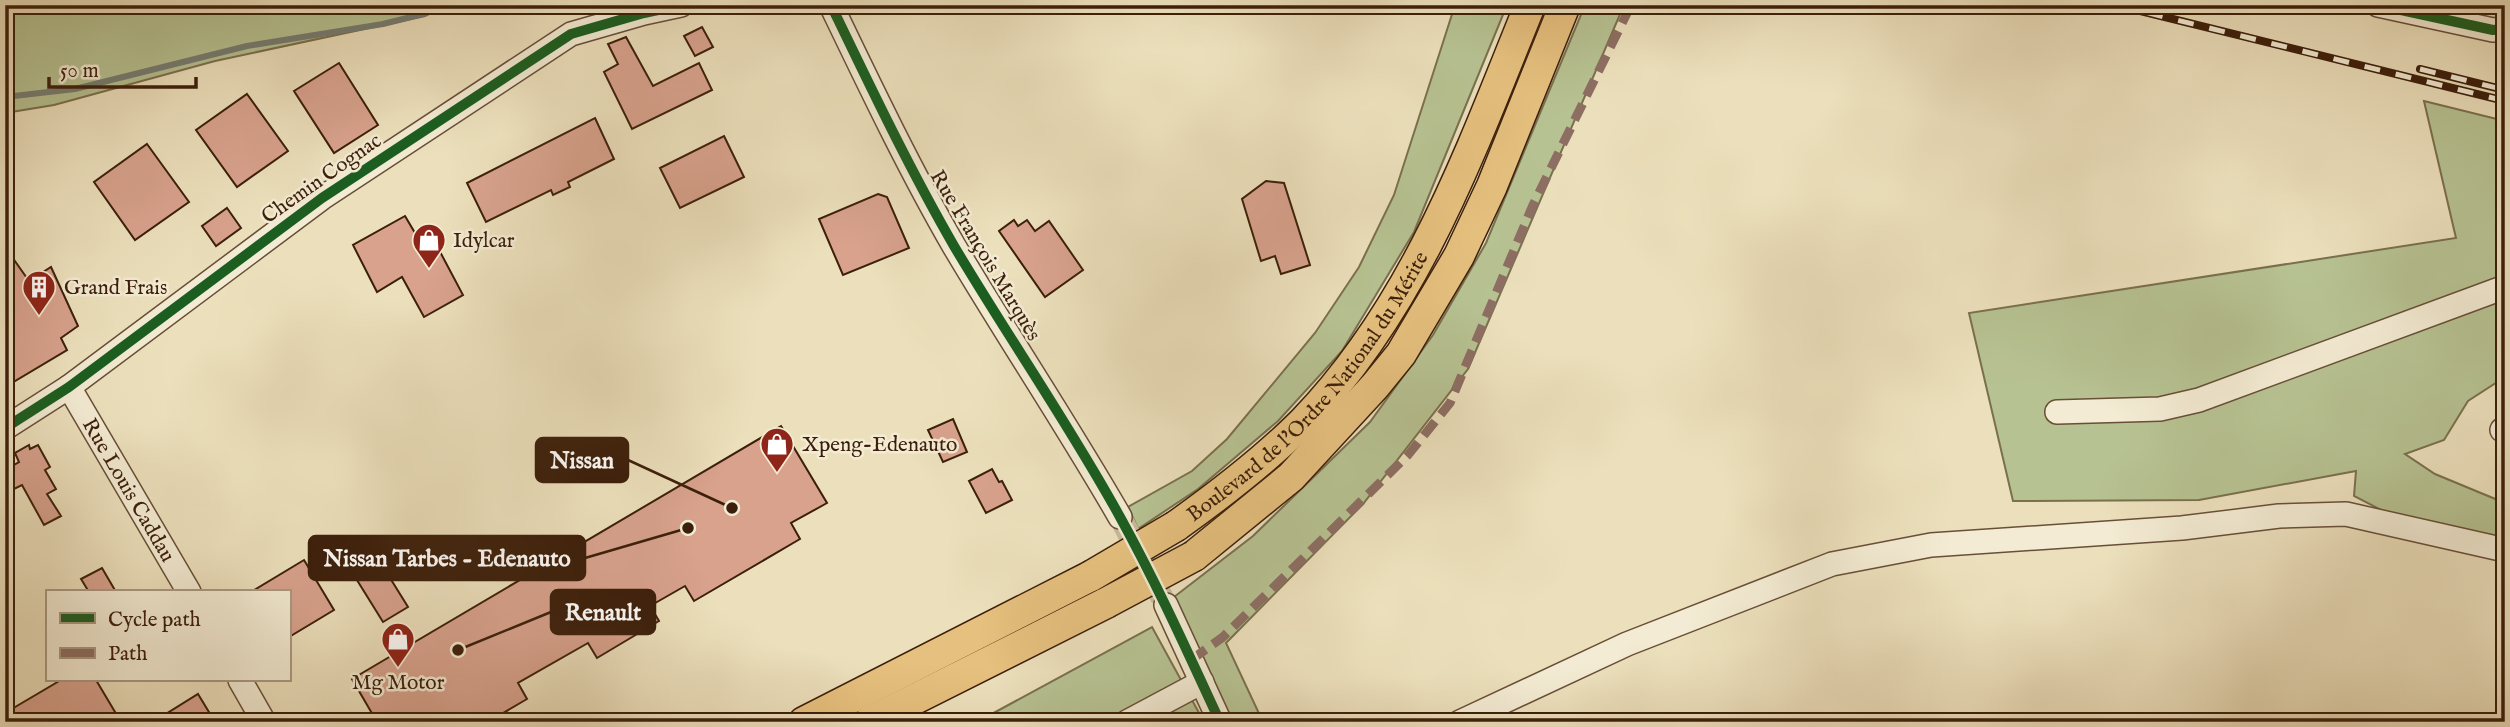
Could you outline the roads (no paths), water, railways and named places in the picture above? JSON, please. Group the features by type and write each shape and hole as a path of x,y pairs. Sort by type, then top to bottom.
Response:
{"main road":[{"name":"Boulevard de l'Ordre National du Mérite","path":"804,722 1091,576 1176,526 1239,481 1303,422 1345,375 1387,317 1421,258 1465,167 1529,8"},
{"name":"Boulevard de l'Ordre National du Mérite","path":"869,722 1194,556 1291,478 1376,386 1401,354 1459,256 1492,186 1562,13"}],"street":[{"name":"Chemin Cognac","path":"5,428 69,387 322,198 571,34 681,5"},
{"name":"Rue François Marquès","path":"831,5 882,112 954,245 1069,429 1120,517"},
{"path":"2378,5 2493,30 2505,29"},
{"path":"2057,412 2160,409 2199,400 2505,287"},
{"name":"Rue Louis Caddau","path":"69,387 187,590"},
{"path":"1460,722 1627,645 1832,564 1931,545 2182,528 2279,516 2346,514 2505,550"},
{"path":"1166,605 1220,722"},
{"path":"241,682 264,722"},
{"path":"1127,722 1202,682"}],"waterway":[{"path":"5,97 75,89 247,46 383,24 427,13 441,5"},
{"path":"520,5 538,8 548,5"}],"tunnel":[{"path":"1120,517 1166,605"}],"railway":[{"path":"2116,5 2505,101"},
{"path":"2420,69 2505,90"}],"place":[{"name":"Idylcar","path":"429,270"},
{"name":"Grand Frais","path":"39,317"},
{"name":"Xpeng-Edenauto","path":"777,474"},
{"name":"Nissan","path":"732,508"},
{"name":"Nissan Tarbes - Edenauto","path":"688,528"},
{"name":"Renault","path":"458,650"},
{"name":"Mg Motor","path":"398,669"}]}
